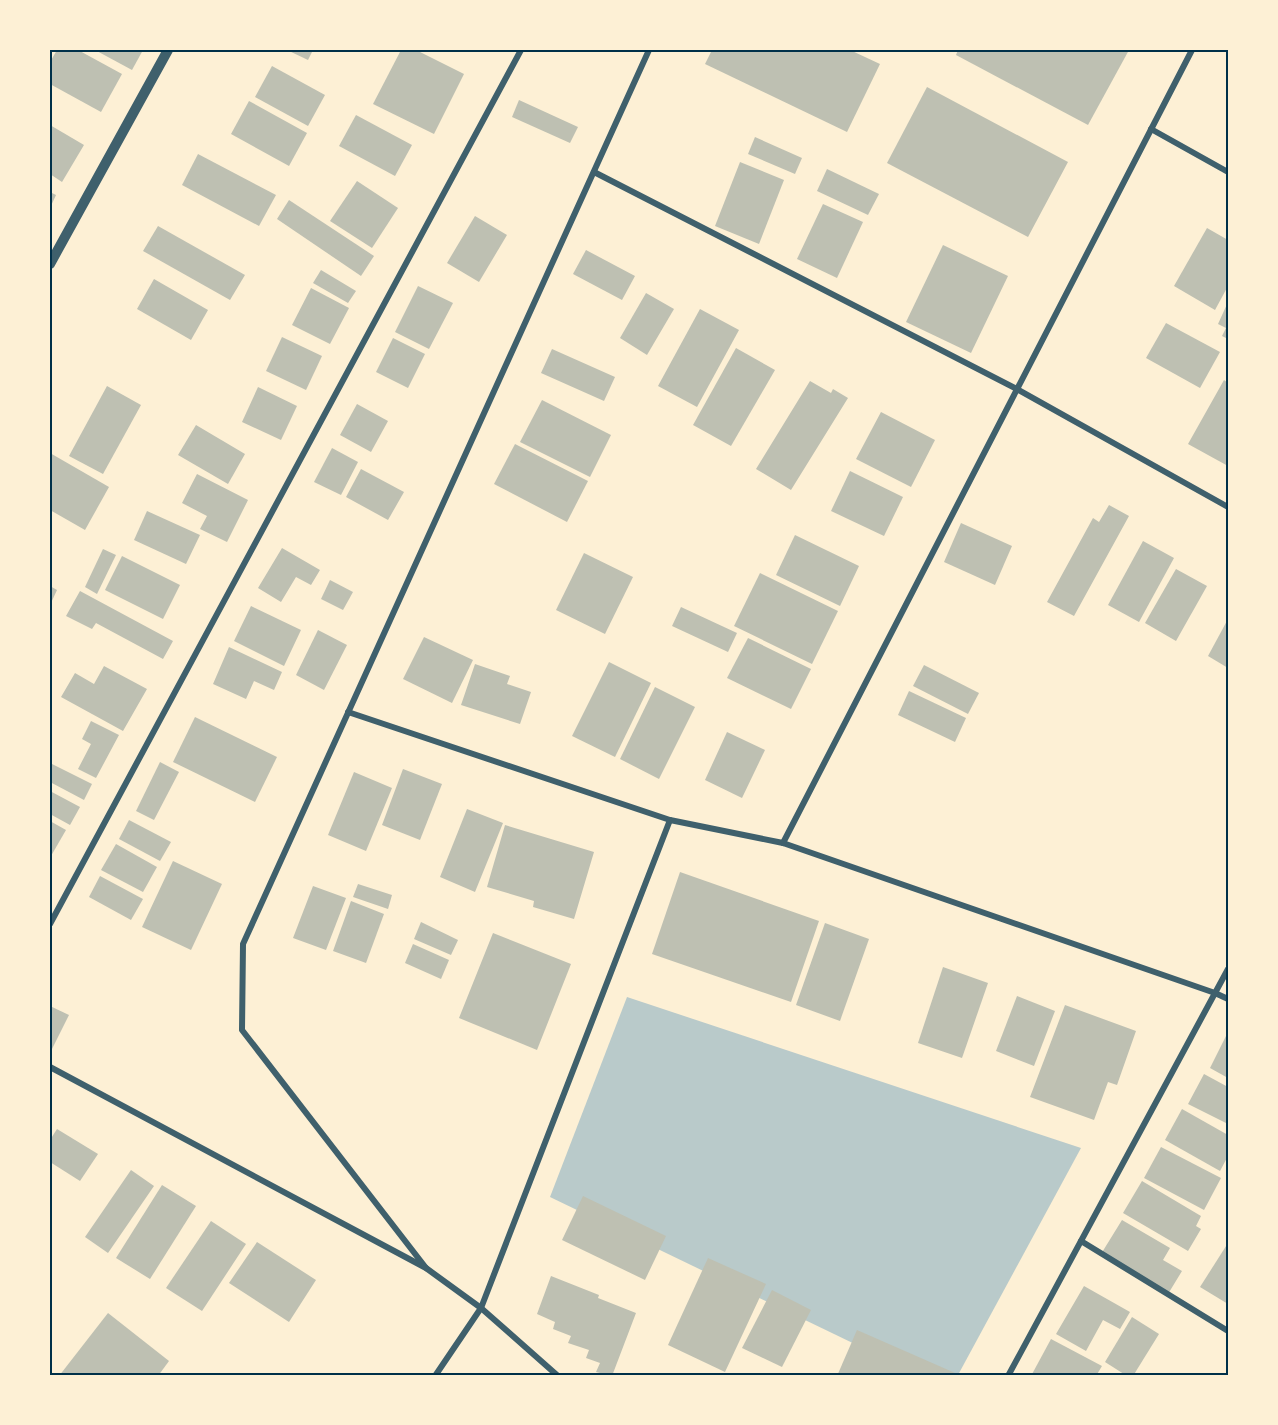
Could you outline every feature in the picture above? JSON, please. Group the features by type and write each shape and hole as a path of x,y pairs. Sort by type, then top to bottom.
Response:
{"street":[{"path":"50,264 168,50"},
{"path":"50,924 521,50"},
{"path":"426,1268 242,1030 243,944 649,50"},
{"path":"783,843 1192,50"},
{"path":"1151,129 1228,172"},
{"path":"594,172 1017,389 1228,507"},
{"path":"348,712 670,820 783,843 1228,999"},
{"path":"435,1376 481,1308 670,820"},
{"path":"1008,1376 1228,969"},
{"path":"50,1067 426,1268 481,1308 558,1376"},
{"path":"1081,1241 1228,1331"}],"shaded area":[{"path":"627,997 1081,1148 958,1375 919,1375 550,1197"}],"building":[{"path":"57,50 78,50 122,74 101,112 50,84 50,62"},
{"path":"95,50 143,50 132,70"},
{"path":"287,50 313,50 308,60"},
{"path":"401,50 416,50 464,74 434,134 373,104"},
{"path":"712,50 850,50 880,64 847,132 705,64"},
{"path":"958,50 1129,50 1088,125 956,55"},
{"path":"272,66 325,95 308,126 255,97"},
{"path":"927,87 1068,162 1028,237 887,163"},
{"path":"519,100 578,127 570,143 512,117"},
{"path":"249,101 307,133 289,166 231,134"},
{"path":"356,115 412,145 395,176 339,146"},
{"path":"50,125 84,145 62,182 50,174"},
{"path":"755,137 802,158 795,174 748,154"},
{"path":"198,154 276,195 259,226 182,185"},
{"path":"740,162 784,180 759,244 715,226"},
{"path":"827,169 879,194 868,215 817,191"},
{"path":"357,181 398,208 372,248 330,221"},
{"path":"50,192 56,195 50,208"},
{"path":"289,200 374,256 361,276 277,219"},
{"path":"823,204 863,222 837,278 797,259"},
{"path":"475,216 507,235 479,282 447,263"},
{"path":"158,226 245,275 230,300 143,251"},
{"path":"1207,228 1228,240 1228,286 1215,310 1174,286"},
{"path":"943,245 1008,276 971,353 906,322"},
{"path":"586,250 635,276 622,300 573,274"},
{"path":"321,270 356,291 348,303 313,283"},
{"path":"154,279 208,310 191,340 137,309"},
{"path":"418,286 453,303 429,349 395,332"},
{"path":"311,288 349,308 330,344 292,325"},
{"path":"646,293 674,309 647,355 620,338"},
{"path":"1228,302 1228,339 1222,336 1226,328 1218,324"},
{"path":"700,309 739,330 697,407 658,386"},
{"path":"1166,323 1220,352 1200,388 1146,358"},
{"path":"282,337 322,356 306,390 266,371"},
{"path":"393,338 425,354 408,388 376,372"},
{"path":"736,348 775,370 731,446 693,425"},
{"path":"552,349 615,377 604,401 541,373"},
{"path":"1224,380 1228,383 1228,466 1188,444"},
{"path":"810,381 831,393 833,389 848,398 791,490 756,469"},
{"path":"107,386 141,405 103,474 69,456"},
{"path":"258,387 297,406 281,440 242,422"},
{"path":"542,400 611,435 590,477 520,442"},
{"path":"357,404 388,421 371,452 340,435"},
{"path":"881,412 935,440 911,487 856,459"},
{"path":"196,425 245,454 228,484 178,455"},
{"path":"515,444 588,481 567,522 494,484"},
{"path":"332,448 358,462 341,495 314,482"},
{"path":"50,453 109,487 85,530 50,510"},
{"path":"361,469 404,492 388,520 346,497"},
{"path":"850,471 903,497 884,536 831,511"},
{"path":"197,474 248,500 227,542 200,529 207,516 182,503"},
{"path":"1109,505 1129,516 1074,616 1047,602 1093,518 1099,522"},
{"path":"147,511 200,535 186,564 134,540"},
{"path":"961,523 1012,546 995,585 944,562"},
{"path":"795,535 859,566 840,606 776,575"},
{"path":"1143,541 1174,558 1139,622 1108,605"},
{"path":"282,548 320,570 311,585 296,577 281,602 258,588"},
{"path":"103,549 116,555 97,594 85,587"},
{"path":"584,553 633,577 605,634 556,610"},
{"path":"122,556 180,585 163,619 105,590"},
{"path":"1176,569 1207,586 1176,641 1145,623"},
{"path":"760,573 838,611 812,664 734,626"},
{"path":"330,580 353,592 343,610 321,599"},
{"path":"50,586 57,590 50,605"},
{"path":"80,591 173,641 163,659 96,623 92,629 66,616"},
{"path":"251,606 301,630 284,666 234,641"},
{"path":"681,607 737,633 728,652 672,626"},
{"path":"1228,619 1228,668 1208,656"},
{"path":"318,630 347,645 324,690 296,675"},
{"path":"424,637 473,660 452,703 403,679"},
{"path":"748,638 811,669 791,709 727,678"},
{"path":"229,647 282,672 274,690 254,681 246,699 213,684"},
{"path":"609,662 651,683 615,757 572,736"},
{"path":"475,664 510,676 507,684 531,692 520,724 461,705"},
{"path":"924,665 979,693 968,714 913,686"},
{"path":"104,666 147,689 123,731 61,697 75,673 94,684"},
{"path":"655,687 695,707 659,779 620,759"},
{"path":"909,691 966,718 955,742 898,715"},
{"path":"195,717 277,757 255,802 173,762"},
{"path":"91,721 119,735 96,778 78,769 91,744 82,739"},
{"path":"727,732 765,750 742,798 705,780"},
{"path":"160,762 179,772 154,820 136,811"},
{"path":"50,763 92,784 84,800 50,782"},
{"path":"403,769 442,784 420,840 382,825"},
{"path":"354,772 392,788 366,851 328,835"},
{"path":"50,791 80,807 70,825 50,814"},
{"path":"467,809 503,823 475,892 440,877"},
{"path":"129,820 171,842 160,861 119,839"},
{"path":"50,821 66,830 51,856 50,855"},
{"path":"505,825 594,852 574,919 533,907 534,901 487,887"},
{"path":"116,844 157,867 143,892 101,870"},
{"path":"173,861 222,884 191,950 142,927"},
{"path":"680,872 819,921 791,1002 652,954"},
{"path":"100,876 143,899 131,920 89,897"},
{"path":"358,884 392,895 388,909 353,897"},
{"path":"313,886 346,898 326,950 293,938"},
{"path":"351,901 384,914 366,963 333,951"},
{"path":"421,922 458,940 451,955 414,939"},
{"path":"825,923 869,939 840,1021 796,1005"},
{"path":"493,933 571,964 537,1050 459,1018"},
{"path":"413,944 449,960 441,979 405,963"},
{"path":"943,967 988,983 962,1058 918,1043"},
{"path":"1017,996 1055,1011 1034,1066 996,1051"},
{"path":"1065,1005 1136,1031 1117,1085 1108,1082 1094,1120 1030,1097"},
{"path":"50,1006 69,1015 50,1053"},
{"path":"1228,1032 1228,1078 1210,1068"},
{"path":"1204,1074 1228,1087 1228,1124 1188,1104"},
{"path":"1182,1109 1228,1135 1228,1156 1220,1171 1165,1140"},
{"path":"57,1129 98,1154 80,1181 50,1162 50,1140"},
{"path":"1161,1147 1221,1178 1204,1210 1144,1178"},
{"path":"131,1170 154,1186 108,1253 85,1237"},
{"path":"1142,1181 1201,1216 1196,1226 1201,1229 1188,1251 1123,1213"},
{"path":"162,1185 196,1206 150,1279 116,1258"},
{"path":"583,1196 666,1236 645,1280 562,1240"},
{"path":"1122,1220 1170,1248 1163,1260 1182,1271 1168,1294 1101,1254"},
{"path":"211,1221 246,1244 202,1311 166,1288"},
{"path":"257,1242 316,1280 289,1322 229,1283"},
{"path":"1228,1243 1228,1304 1200,1287"},
{"path":"708,1258 766,1284 725,1372 668,1345"},
{"path":"551,1276 636,1313 612,1376 596,1372 600,1363 586,1358 589,1350 568,1343 571,1336 553,1329 555,1322 537,1314"},
{"path":"1084,1286 1130,1312 1120,1329 1103,1320 1086,1351 1056,1334"},
{"path":"772,1290 811,1310 782,1367 742,1348"},
{"path":"108,1313 169,1361 158,1376 59,1376"},
{"path":"1132,1317 1159,1334 1133,1376 1127,1376 1105,1362"},
{"path":"857,1330 962,1376 837,1376"},
{"path":"1051,1339 1102,1366 1096,1376 1031,1376"}]}
